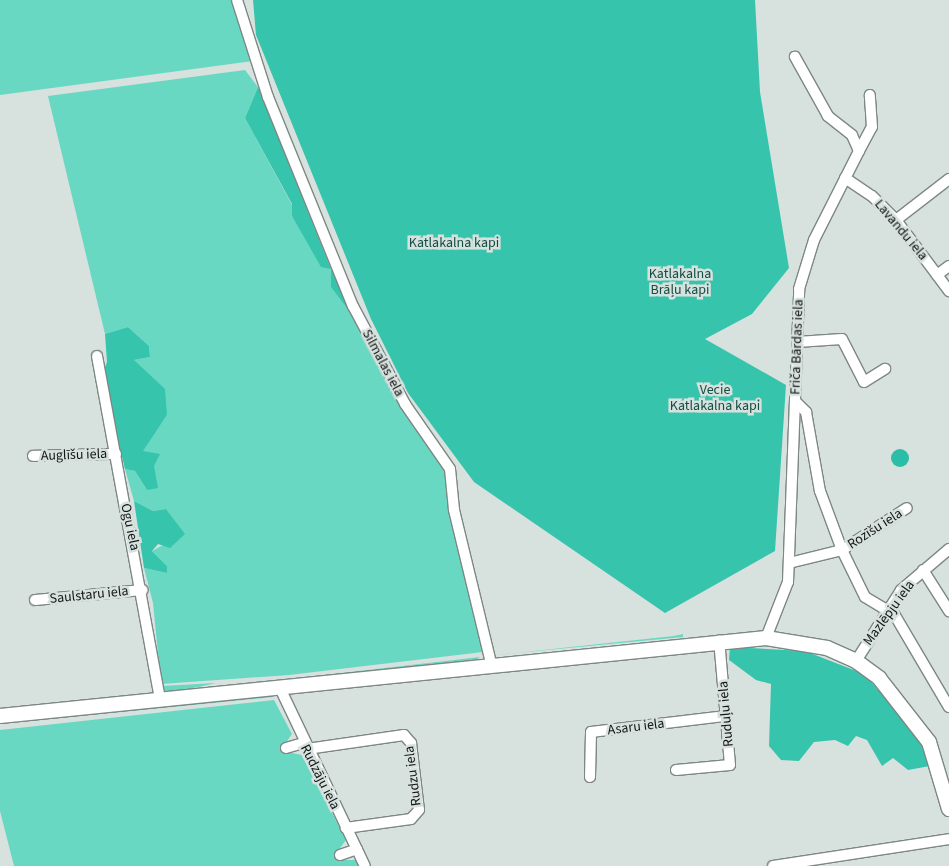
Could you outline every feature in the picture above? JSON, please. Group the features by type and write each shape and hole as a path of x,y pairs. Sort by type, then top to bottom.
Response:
{"main road":[{"path":"0,716 719,640 766,638 812,644 856,661 879,678 918,725 936,758 949,803"}],"street":[{"name":"Silmalas iela","path":"237,0 258,64 353,306 400,397 450,469 454,510 491,664"},
{"path":"794,57 828,116 852,135 859,151"},
{"name":"Friča Bārdas iela","path":"766,638 785,592 790,562 797,342 796,312 805,264 845,178 872,127 870,95"},
{"name":"Lavandu iela","path":"845,178 872,196 896,220 949,291"},
{"path":"896,220 949,179"},
{"path":"937,275 949,266"},
{"path":"797,342 842,339 864,382 885,369"},
{"name":"Ogu iela","path":"96,356 143,590 160,698"},
{"path":"795,401 806,412 820,491 842,550 866,597 889,609 949,707"},
{"name":"Auglīšu iela","path":"33,456 116,454"},
{"name":"Rozīšu iela","path":"790,562 842,550 908,508"},
{"name":"Mazlēpju iela","path":"856,661 889,609 923,570 949,549"},
{"path":"923,570 949,611"},
{"name":"Saulstaru iela","path":"35,600 143,590"},
{"name":"Ruduļu iela","path":"676,770 730,765 719,640"},
{"name":"Rudzāju iela","path":"279,686 305,746 365,866"},
{"name":"Asaru iela","path":"590,777 591,732 726,716"},
{"name":"Rudzu iela","path":"286,748 404,736 412,743 419,810 412,819 346,828"},
{"path":"773,866 949,839"},
{"path":"340,855 357,849"}],"shaded area":[{"path":"0,0 233,0 253,61 0,95"},
{"path":"245,70 258,87 245,118 292,205 292,216 331,269 446,471 448,499 483,652 289,675 161,684 153,603 144,568 167,573 167,566 152,551 184,534 166,509 153,511 134,501 125,469 135,471 147,490 142,451 167,415 134,360 150,357 149,346 128,327 105,334 48,96"},
{"path":"900,449 906,452 909,458 906,464 900,467 894,464 891,458 894,452"},
{"path":"683,634 683,637 496,655 674,636"},
{"path":"480,657 475,661 298,678"},
{"path":"216,683 167,694 162,686"},
{"path":"267,694 273,697 0,724 0,721"},
{"path":"274,700 292,734 285,744 287,752 302,755 346,840 337,852 340,860 355,860 359,866 14,866 0,811 0,730"}],"green space":[{"path":"253,0 755,0 760,92 789,268 752,314 705,339 786,385 775,551 665,613 474,482 408,393 371,319 256,35"},
{"path":"258,87 331,269 321,267 292,216 292,204 245,118"},
{"path":"331,269 354,317 331,287"},
{"path":"128,327 149,346 150,357 134,360 165,389 167,415 143,451 160,454 154,466 158,488 147,490 135,471 125,469 102,375 107,362 105,334"},
{"path":"134,501 153,511 166,509 185,534 170,548 158,544 152,551 167,566 167,573 144,568"},
{"path":"730,647 805,651 864,674 916,733 930,766 908,770 893,758 882,766 867,740 856,736 848,746 835,740 814,742 799,761 781,760 769,746 771,684 756,680 729,660"}],"park label":[{"name":"Katlakalna kapi","path":"454,243"},
{"name":"Katlakalna Brāļu kapi","path":"680,282"},
{"name":"Vecie Katlakalna kapi","path":"715,398"}]}
